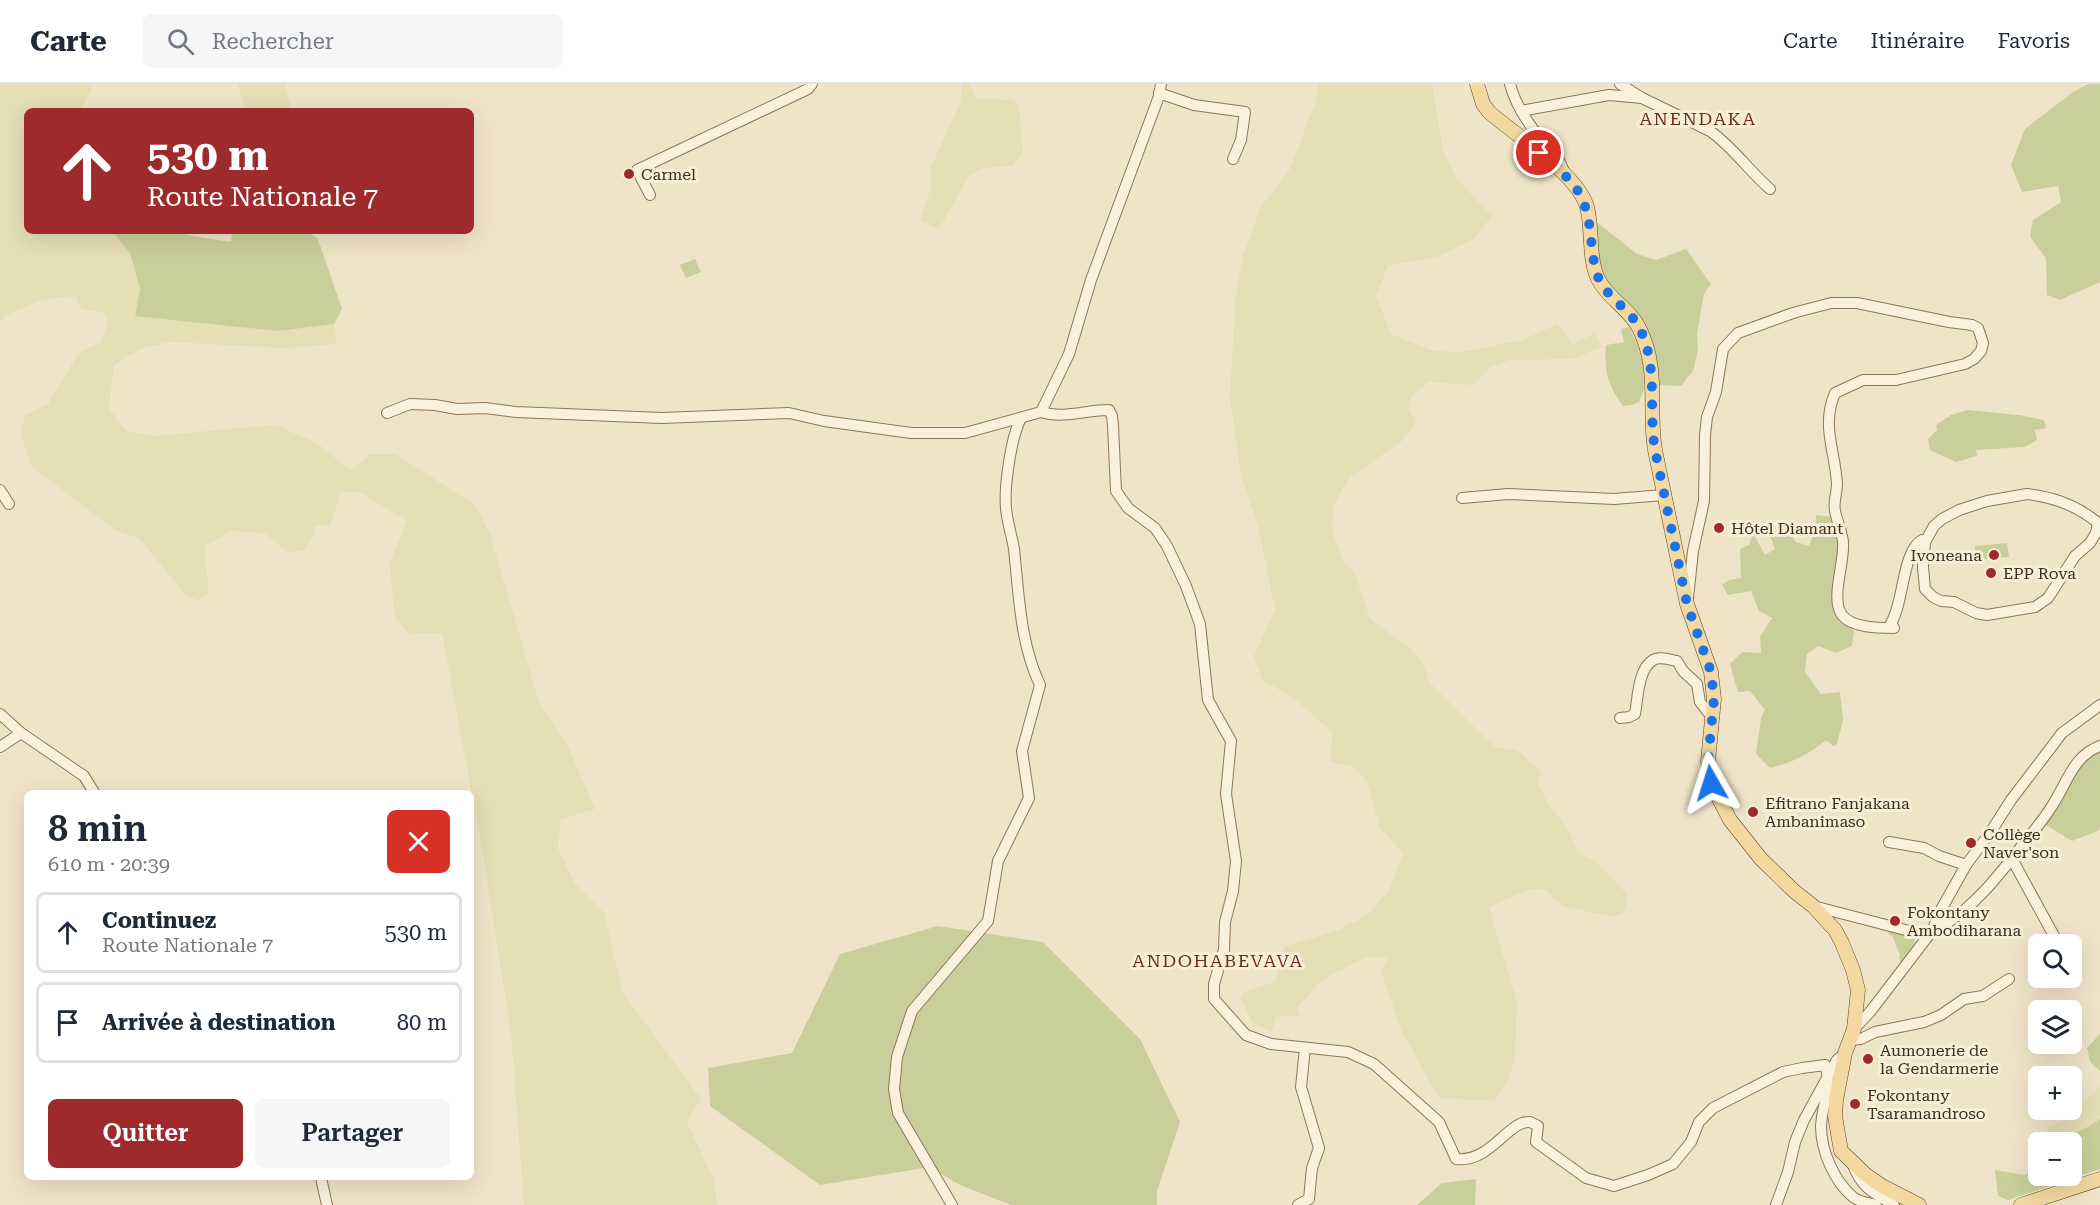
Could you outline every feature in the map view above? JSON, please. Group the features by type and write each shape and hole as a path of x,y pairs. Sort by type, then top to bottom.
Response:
{"main road":[{"path":"1477,84 1483,104 1489,112 1564,174 1578,189 1586,204 1594,264 1599,280 1633,317 1644,339 1653,381 1652,433 1664,495 1687,604 1711,672 1714,689 1708,761 1711,783 1730,820 1761,859 1813,906 1835,930 1853,970 1858,990 1852,1034 1834,1077 1836,1124 1841,1151 1866,1175 1919,1205"},
{"path":"2021,1205 2100,1179"}],"street":[{"path":"650,195 637,170 808,89 812,84"},
{"path":"1510,84 1512,94 1530,126 1560,161 1564,174"},
{"path":"1620,84 1642,98 1710,131 1720,138 1770,189"},
{"path":"1041,412 1069,354 1091,280 1160,89 1194,105 1245,112 1241,140 1233,159"},
{"path":"1521,111 1609,95 1642,98"},
{"path":"1687,604 1693,551 1704,501 1707,417 1716,392 1723,349 1738,333 1831,303 1857,303 1972,325 1978,328 1982,335 1981,351 1965,364 1896,380 1863,380 1835,393 1828,412 1830,445 1837,481 1835,512 1843,540 1844,553 1837,600 1842,615 1849,621 1866,626 1894,628 1891,623 1896,615 1907,562 1917,543 1922,540 1925,542"},
{"path":"387,413 410,404 457,409 485,408 516,412 662,418 789,413 824,421 911,433 965,433 1041,412 1056,416 1109,410 1113,426 1116,491 1128,508 1155,528 1167,546 1186,586 1200,624 1208,700 1231,741 1226,794 1236,861 1233,891 1225,922 1224,950 1214,984 1214,999 1246,1035 1271,1044 1348,1052 1374,1064 1439,1122 1456,1159 1468,1160 1486,1152 1519,1124 1530,1122 1538,1126 1536,1142 1586,1178 1614,1186 1673,1164 1691,1142 1699,1122 1713,1108 1783,1072 1825,1065 1834,1077"},
{"path":"952,1205 898,1113 894,1089 897,1057 912,1011 988,921 998,861 1029,798 1022,751 1040,685 1032,667 1018,600 1014,549 1006,507 1014,431 1021,418"},
{"path":"0,490 9,504"},
{"path":"1462,498 1508,494 1614,499 1664,495"},
{"path":"2027,494 2041,495 2087,513 2099,522 2090,543 2075,556 2048,598 2035,607 1987,615 1976,613 1954,602 1941,602 1925,589 1923,567 1925,542 1934,526 1959,510 1987,501 2027,494"},
{"path":"1620,718 1635,714 1643,672 1652,660 1658,658 1677,661 1683,671 1697,684 1700,702 1711,716"},
{"path":"2009,979 1983,996 1964,999 1951,1009 1924,1022 1875,1032 1861,1039 1852,1034 1932,931 1966,866 2011,800 2062,733 2100,705"},
{"path":"0,714 21,733 84,776 93,790"},
{"path":"0,747 21,733"},
{"path":"1813,906 1917,933 1940,928 1976,899 2012,859 2052,806 2078,760 2085,752 2100,746"},
{"path":"1889,842 1924,848 1966,866"},
{"path":"2012,859 2053,934"},
{"path":"1298,1205 1310,1199 1312,1168 1319,1148 1301,1087 1305,1048"},
{"path":"1776,1205 1804,1120 1834,1077"},
{"path":"1834,1077 1821,1127 1827,1157 1838,1181 1855,1199 1875,1205"},
{"path":"1852,1161 1856,1175 1868,1190 1894,1205"},
{"path":"321,1180 327,1205"}],"shaded area":[{"path":"0,84 94,84 82,108 24,108 24,234 114,234 130,253 140,289 135,315 277,331 334,324 337,344 285,348 169,342 143,348 114,365 109,408 125,430 152,436 275,425 317,443 351,471 370,454 396,454 476,506 490,534 539,702 567,744 595,809 561,819 558,848 574,882 604,913 623,993 701,1099 687,1122 714,1180 717,1205 524,1205 511,1033 474,805 474,790 471,790 442,633 410,634 394,616 390,562 407,521 359,492 341,492 330,526 315,525 315,534 303,551 287,552 264,533 231,531 206,546 209,593 198,601 185,594 139,538 115,530 31,466 21,433 25,415 48,404 78,354 101,342 108,323 104,312 82,310 75,296 44,299 6,315 0,323"},
{"path":"238,84 285,84 290,108 244,108"},
{"path":"961,84 970,84 975,98 1013,100 1019,107 1023,152 1013,166 983,168 968,177 939,229 920,221 930,191 931,167 961,101"},
{"path":"1319,84 1432,84 1443,150 1457,179 1492,216 1473,239 1440,256 1388,266 1376,296 1391,334 1433,351 1462,352 1523,340 1557,324 1573,344 1595,333 1602,347 1572,359 1509,360 1492,366 1473,385 1429,382 1411,397 1408,409 1417,421 1401,442 1350,477 1334,504 1332,530 1342,560 1355,574 1370,619 1410,648 1424,666 1429,682 1497,748 1517,750 1541,772 1538,783 1547,802 1569,831 1578,853 1596,862 1627,894 1626,909 1620,915 1611,916 1564,907 1544,889 1530,889 1489,907 1517,1002 1515,1055 1509,1079 1494,1101 1439,1098 1402,1032 1381,971 1388,958 1367,957 1322,980 1297,1008 1300,1017 1277,1015 1271,1032 1252,1022 1240,997 1244,992 1275,982 1284,947 1338,930 1366,916 1389,891 1403,853 1380,828 1367,781 1353,767 1331,762 1332,732 1294,698 1262,680 1254,656 1275,610 1259,530 1241,475 1230,399 1235,302 1243,256 1261,207 1290,169 1315,103"},
{"path":"2100,1087 2100,1119 2076,1132 2047,1132 2048,1127 2064,1120 2082,1120 2082,1104"}],"green space":[{"path":"2088,84 2100,84 2100,282 2060,300 2047,295 2046,258 2030,237 2033,220 2061,202 2058,186 2022,192 2011,165 2025,129 2073,92"},
{"path":"1593,219 1637,254 1656,260 1686,249 1711,284 1704,294 1697,333 1698,349 1693,371 1681,386 1656,385 1650,346 1597,275"},
{"path":"114,234 186,234 231,242 232,234 310,234 318,239 342,309 334,324 278,331 135,316 140,289 130,253"},
{"path":"695,259 701,272 686,278 680,265"},
{"path":"1629,327 1644,364 1645,382 1639,402 1623,406 1613,391 1608,377 1606,345 1624,342 1621,329"},
{"path":"1968,410 2044,420 2046,428 2035,430 2037,440 2025,447 1976,450 1977,456 1956,462 1930,450 1928,439 1937,430 1936,425 1951,415"},
{"path":"1816,515 1833,517 1839,538 1833,603 1838,614 1854,631 1852,646 1836,653 1818,646 1807,654 1805,672 1821,694 1840,692 1843,720 1837,744 1833,746 1826,740 1800,757 1770,768 1756,754 1761,718 1765,710 1750,691 1738,692 1730,664 1742,652 1761,653 1760,637 1772,618 1759,611 1751,591 1728,595 1722,585 1729,580 1741,578 1740,549 1749,545 1753,533 1765,555 1775,549 1770,536 1771,530 1788,531 1796,542 1809,546 1815,530"},
{"path":"2007,543 2009,557 1976,560 1975,546"},
{"path":"2100,749 2100,828 2098,831 2072,841 2046,825 2081,759"},
{"path":"938,926 1043,942 1140,1039 1180,1122 1157,1191 1157,1205 1011,1205 960,1185 930,1167 820,1185 710,1106 708,1068 792,1053 840,954"},
{"path":"1887,930 1914,937 1913,947 1901,963 1892,935 1890,936"},
{"path":"2100,1034 2100,1071 2090,1062 2087,1048"},
{"path":"2100,1119 2100,1169 2082,1175 2082,1132 2077,1132"},
{"path":"1995,1170 2025,1175 2028,1173 2028,1186 2050,1186 2008,1200 1998,1196"},
{"path":"1476,1179 1475,1205 1417,1205 1442,1183"}],"place":[{"name":"Carmel","path":"629,174"},
{"name":"Hôtel Diamant","path":"1719,528"},
{"name":"Ivoneana","path":"1994,555"},
{"name":"EPP Rova","path":"1991,573"},
{"name":"Efitrano Fanjakana Ambanimaso","path":"1753,812"},
{"name":"Collège Naver'son","path":"1971,843"},
{"name":"Fokontany Ambodiharana","path":"1895,921"},
{"name":"Aumonerie de la Gendarmerie","path":"1868,1059"},
{"name":"Fokontany Tsaramandroso","path":"1855,1104"}],"district":[{"name":"ANENDAKA","path":"1698,118"},
{"name":"ANDOHABEVAVA","path":"1218,960"}],"route":[{"path":"1539,153 1578,189 1586,204 1594,264 1599,280 1633,317 1644,339 1653,381 1652,433 1655,450 1687,604 1711,672 1714,689 1708,761 1711,783"}]}
